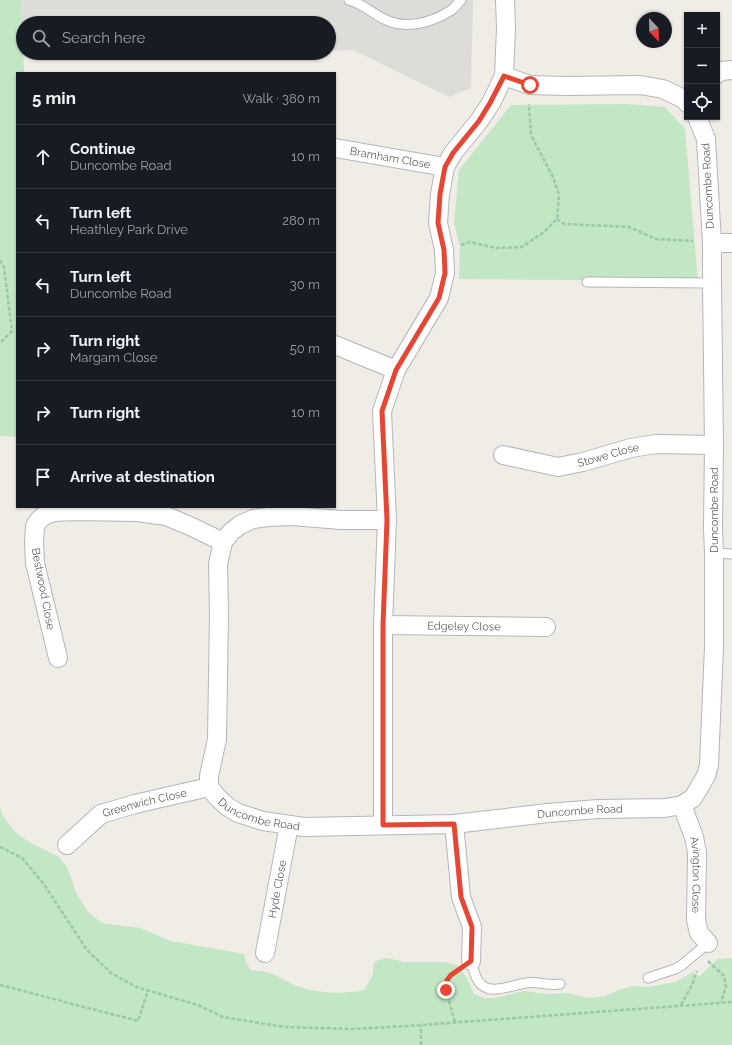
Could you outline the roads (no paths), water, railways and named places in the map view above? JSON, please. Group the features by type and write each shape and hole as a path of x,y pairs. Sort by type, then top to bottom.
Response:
{"street":[{"path":"383,825 383,625 387,520 382,411 396,370 439,298 445,273 444,250 438,223 440,194 445,167 453,153 479,121 504,76 506,28 505,0"},
{"path":"720,72 732,70"},
{"path":"504,76 530,85 640,85 663,89 684,99"},
{"name":"Duncombe Road","path":"387,520 341,520 292,516 253,519 240,524 223,542 218,564 219,623 217,739 209,776 209,787 218,798 238,813 263,822 304,827 454,824 548,813 598,809 658,808 682,805 694,798 706,776 709,765 714,648 723,554 713,528 714,445 712,243 706,139 698,120"},
{"name":"Bramham Close","path":"336,148 445,167"},
{"path":"712,243 732,243"},
{"path":"336,345 396,370"},
{"name":"Stowe Close","path":"503,455 558,467 583,462 631,448 656,444 714,445"},
{"name":"Bestwood Close","path":"58,658 36,563 34,543 35,526 39,520 46,515 55,512 74,511 144,513 166,516 223,542"},
{"name":"Edgeley Close","path":"383,625 546,627"},
{"name":"Greenwich Close","path":"67,845 101,814 135,804 209,787"},
{"name":"Avington Close","path":"682,805 694,837 696,852 696,920 699,933 706,950"},
{"path":"454,824 461,897 472,927 471,961"},
{"name":"Hyde Close","path":"265,954 289,825"}],"lane":[{"path":"349,0 367,7 385,20 399,24 414,25 436,18 451,11 461,0"},
{"path":"587,282 712,283"},
{"path":"648,978 675,969 706,950"},
{"path":"471,961 477,979 483,986 490,989 496,990 526,983 552,985 560,984"}]}
